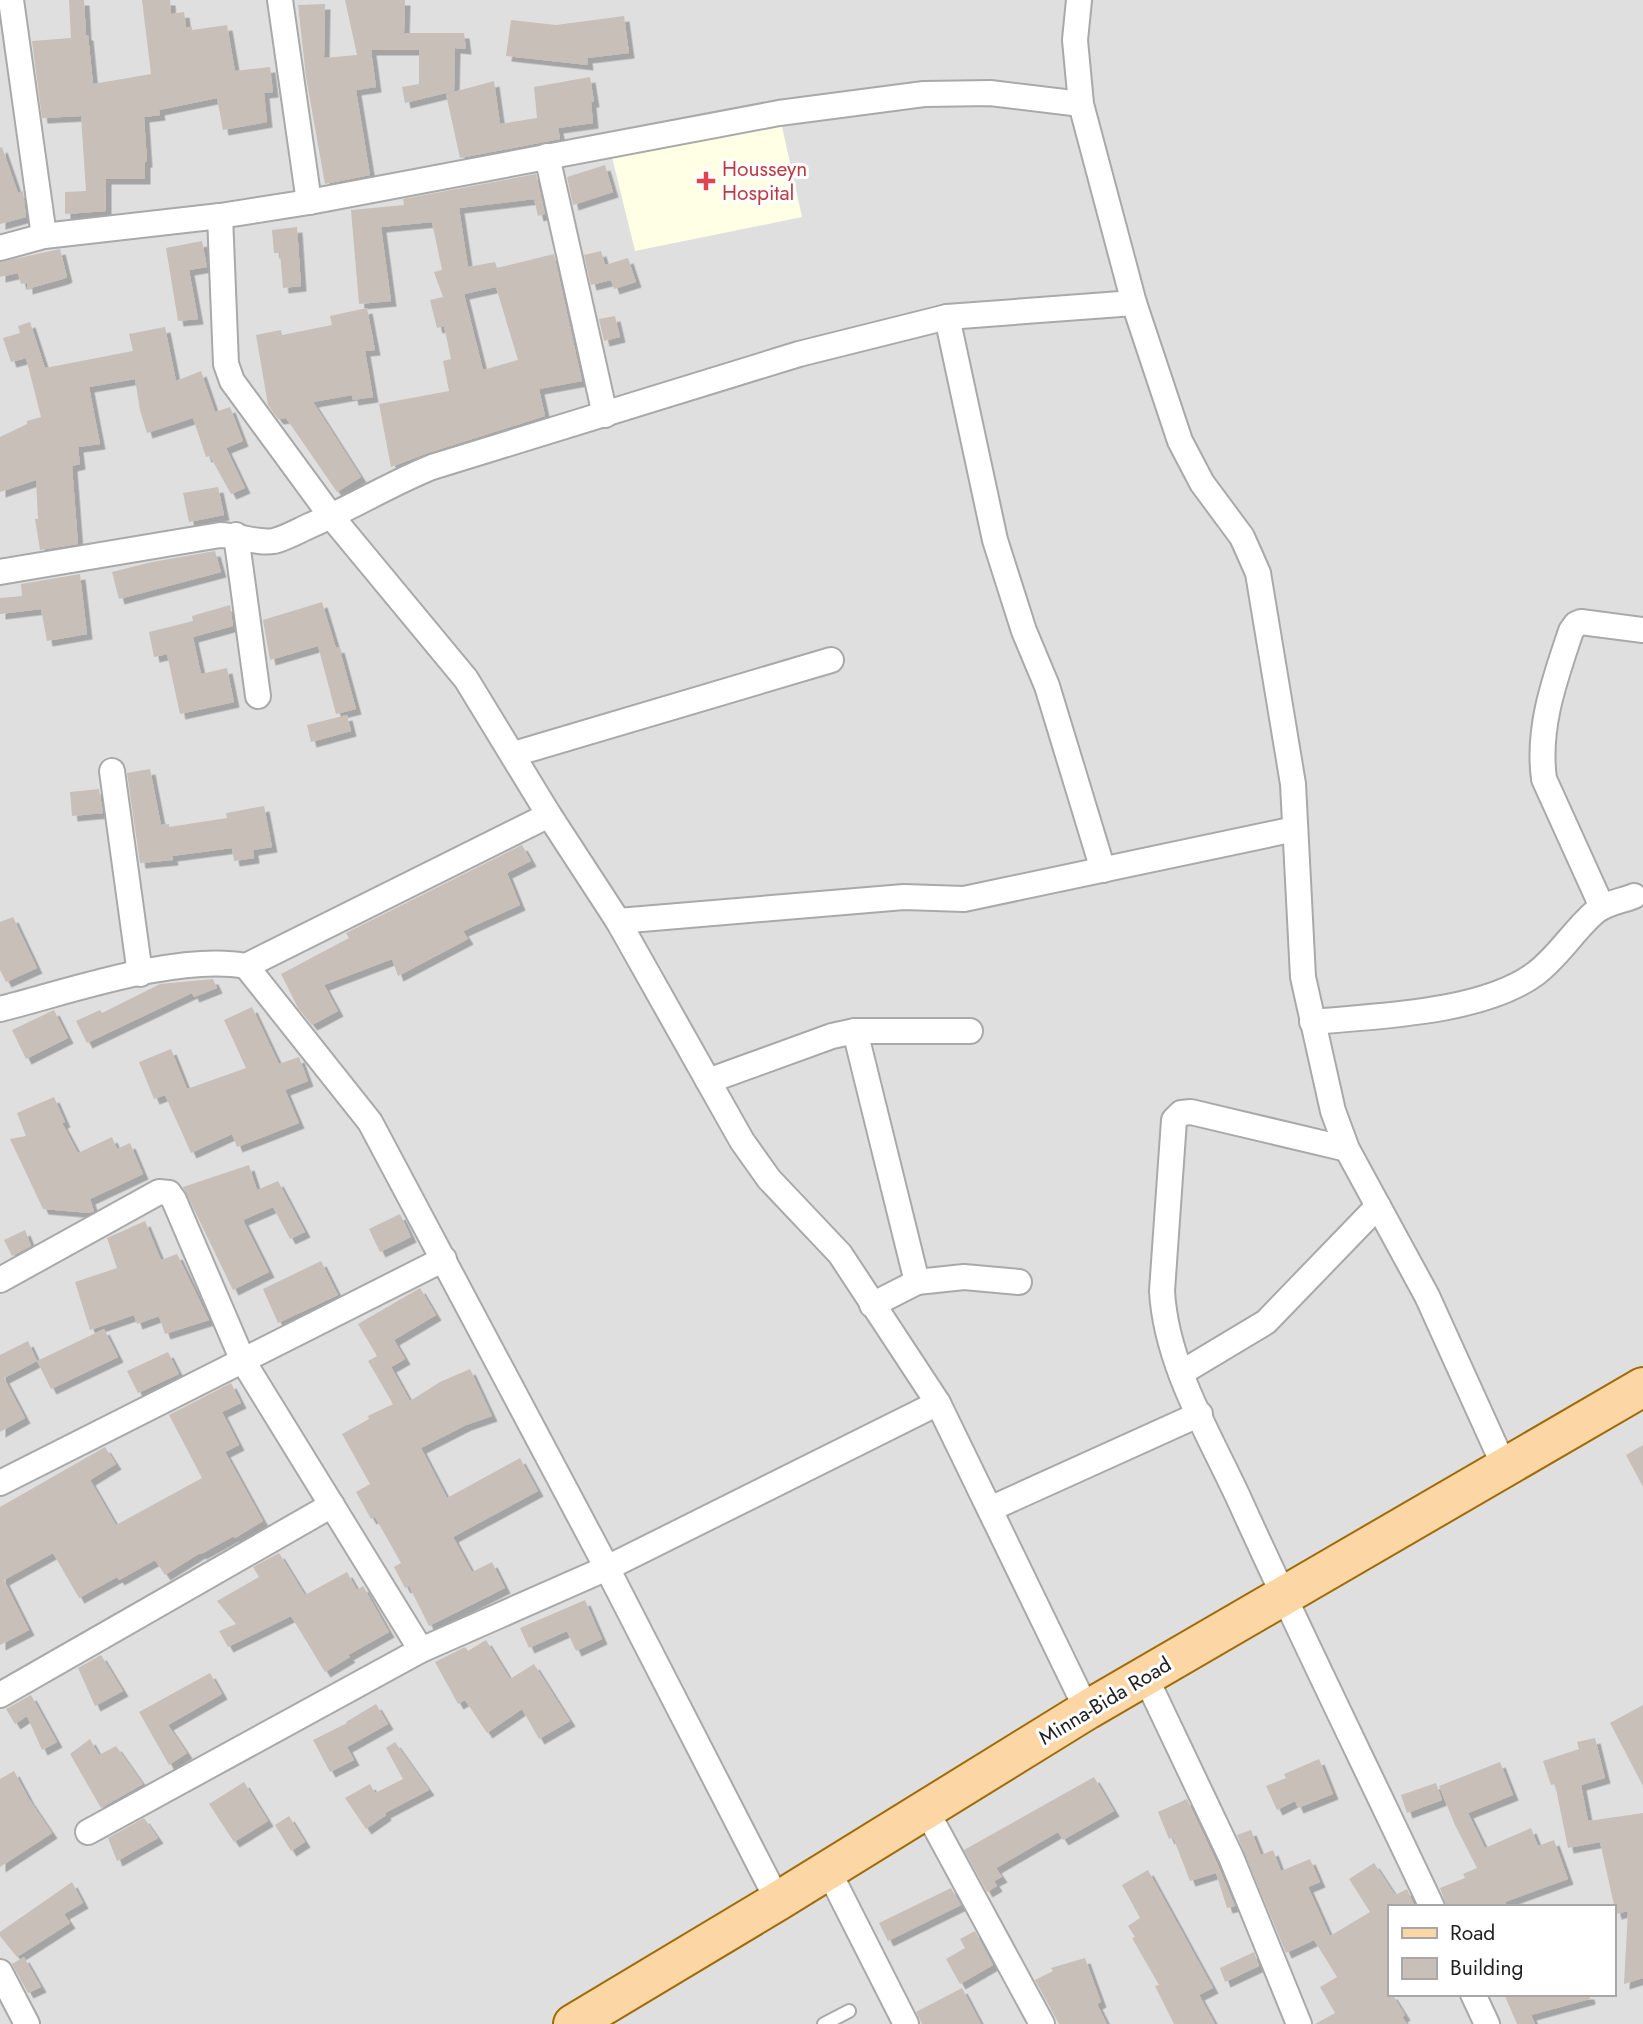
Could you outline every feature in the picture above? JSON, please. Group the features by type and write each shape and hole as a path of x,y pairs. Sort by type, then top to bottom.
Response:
{"main road":[{"name":"Minna-Bida Road","path":"573,2024 1087,1710 1643,1387"}],"street":[{"path":"11,0 44,236"},
{"path":"280,0 309,202"},
{"path":"1079,0 1076,40 1081,104 1134,303 1180,441 1202,483 1242,537 1258,573 1293,784 1303,977 1333,1111 1347,1149 1427,1296 1505,1468"},
{"path":"0,248 44,236 220,216 309,202 761,115 925,94 990,93 1081,104"},
{"path":"547,156 605,415"},
{"path":"220,216 226,364 232,381 331,516 466,679 618,921 742,1141 769,1179 840,1254 938,1403 1087,1710"},
{"path":"0,572 220,536 236,535 264,542 275,540 331,516 403,478 432,467 799,354 947,317 1134,303"},
{"path":"947,317 995,540 1024,631 1051,698 1103,870"},
{"path":"236,535 258,696"},
{"path":"1602,907 1544,779 1541,758 1548,701 1571,631 1576,624 1581,622 1643,630"},
{"path":"514,754 831,660"},
{"path":"112,771 140,974"},
{"path":"246,967 549,815"},
{"path":"618,921 904,897 964,899 1295,830"},
{"path":"1312,1021 1422,1012 1515,987 1559,953 1594,912 1602,907 1640,900"},
{"path":"0,1009 140,974 203,963 225,962 246,967 370,1122 607,1567 778,1901"},
{"path":"708,1081 832,1036 855,1031 970,1031"},
{"path":"855,1031 917,1282"},
{"path":"1347,1149 1191,1112 1181,1113 1174,1120 1164,1312 1181,1373 1283,1597 1431,1905"},
{"path":"0,1280 159,1192 169,1193 243,1360 421,1650"},
{"path":"1181,1373 1266,1322 1378,1206"},
{"path":"0,1483 444,1259"},
{"path":"872,1305 917,1282 964,1277 1019,1282"},
{"path":"88,1832 421,1650 607,1567 938,1403"},
{"path":"990,1509 1200,1414"},
{"path":"0,1695 332,1505"},
{"path":"1145,1676 1231,1857 1299,2024"},
{"path":"926,1810 1042,2024"},
{"path":"828,1870 906,2024"},
{"path":"0,1972 23,2023"},
{"path":"1474,1996 1487,2024"}],"lane":[{"path":"824,2024 849,2011"}],"shaded area":[{"path":"0,0 1643,0 1643,2024 0,2024"},
{"name":"Housseyn Hospital","path":"779,113 802,217 635,251 609,145"}],"building":[{"path":"69,0 84,0 93,84 151,74 142,0 170,0 171,14 184,12 186,27 192,27 192,30 227,25 235,71 270,67 273,92 264,93 267,122 223,130 217,98 159,110 160,115 144,117 147,162 145,179 106,179 106,211 65,214 65,192 86,191 81,116 42,118 32,41 71,38"},
{"path":"345,0 405,0 404,33 464,33 466,49 455,48 454,91 405,103 402,87 419,84 419,50 371,50 376,87 356,90 370,175 325,184 306,77 298,5 325,4 324,58 357,55"},
{"path":"624,16 629,53 587,58 588,65 506,56 511,20 556,25"},
{"path":"590,77 594,102 591,102 593,123 558,128 560,139 460,158 446,94 494,81 500,124 537,118 534,87"},
{"path":"2,147 18,193 23,191 26,217 0,224 0,148"},
{"path":"605,165 613,192 573,205 567,177"},
{"path":"536,174 545,214 538,216 534,199 459,208 468,267 495,262 497,268 554,254 582,381 539,389 545,416 391,467 379,404 449,391 443,361 451,359 444,326 437,328 430,300 443,297 434,272 442,270 432,222 381,227 391,301 359,304 351,210 404,205 403,199","holes":["496,287 518,360 483,370 464,294"]},
{"path":"297,227 301,286 283,288 280,253 274,253 272,230"},
{"path":"202,241 207,267 189,270 198,319 178,321 166,248"},
{"path":"60,249 67,277 63,279 27,289 27,283 21,284 18,273 0,277 0,262"},
{"path":"601,251 605,265 628,258 636,282 614,289 611,280 591,285 584,255"},
{"path":"367,308 375,350 365,351 373,397 353,400 352,395 313,402 361,477 337,492 286,418 278,419 268,405 256,335 281,330 282,335 332,325 330,316"},
{"path":"615,316 620,337 604,341 599,319"},
{"path":"30,322 45,368 133,351 129,334 165,327 176,381 201,371 215,412 230,407 243,441 226,448 245,488 231,494 210,456 206,457 193,418 147,433 135,379 89,387 100,444 78,447 80,464 72,466 78,544 40,550 35,519 38,519 36,480 0,492 0,437 27,424 27,421 41,417 26,358 11,362 3,338 20,333 18,326"},
{"path":"218,487 224,515 189,522 183,493"},
{"path":"215,551 221,572 119,599 112,572"},
{"path":"80,574 87,634 47,641 41,609 0,614 0,598 22,596 21,584"},
{"path":"322,602 336,648 339,647 356,709 336,714 318,646 270,660 263,620"},
{"path":"230,605 233,626 193,637 201,674 227,668 234,702 180,714 167,654 154,657 149,632 193,621 192,616"},
{"path":"347,715 351,731 311,742 307,725"},
{"path":"150,769 161,825 169,824 169,827 227,818 226,813 264,806 272,847 253,850 254,858 234,861 232,848 172,856 173,860 140,863 127,773"},
{"path":"99,789 103,813 72,816 70,792"},
{"path":"522,845 531,861 507,873 520,905 463,931 468,939 398,976 392,959 324,985 338,1011 312,1025 298,1008 281,974 349,938 346,933"},
{"path":"13,917 37,968 6,982 0,970 0,922"},
{"path":"213,979 217,988 194,997 192,993 87,1043 76,1021 100,1010 102,1013 160,984"},
{"path":"252,1007 279,1064 299,1057 308,1081 285,1090 299,1123 237,1147 232,1134 191,1153 165,1095 154,1099 139,1062 171,1049 187,1089 246,1068 224,1020"},
{"path":"54,1010 68,1038 26,1059 12,1030"},
{"path":"54,1097 65,1122 62,1123 78,1153 112,1137 117,1149 130,1143 143,1174 90,1199 94,1211 90,1213 43,1209 10,1139 26,1136 17,1113"},
{"path":"249,1165 257,1190 278,1181 305,1232 290,1239 273,1207 243,1220 269,1272 233,1290 183,1187"},
{"path":"400,1214 411,1237 380,1252 369,1229"},
{"path":"145,1221 161,1260 177,1254 209,1320 165,1334 159,1316 137,1324 134,1315 90,1330 75,1282 117,1268 107,1238"},
{"path":"25,1230 31,1246 12,1256 4,1240"},
{"path":"321,1261 338,1295 278,1323 263,1289"},
{"path":"420,1288 436,1315 394,1340 405,1359 391,1367 410,1401 440,1382 470,1369 492,1416 466,1425 421,1448 447,1498 520,1458 538,1491 453,1537 472,1572 492,1562 505,1588 429,1626 409,1586 405,1588 394,1567 401,1563 375,1517 371,1519 356,1492 370,1484 342,1434 369,1419 368,1416 393,1404 368,1361 377,1356 358,1324"},
{"path":"104,1329 118,1357 51,1389 37,1361"},
{"path":"28,1341 37,1361 4,1378 25,1418 0,1432 0,1355"},
{"path":"168,1352 179,1374 138,1393 127,1371"},
{"path":"231,1383 241,1403 222,1412 239,1445 225,1452 263,1521 235,1538 234,1536 200,1553 165,1575 155,1560 79,1598 53,1553 4,1580 29,1630 0,1645 0,1507 105,1447 116,1464 90,1480 116,1525 202,1478 169,1415"},
{"path":"1643,1445 1643,1487 1626,1455"},
{"path":"279,1553 305,1595 347,1572 357,1590 363,1586 389,1632 348,1655 350,1657 325,1672 291,1616 228,1647 219,1631 236,1624 217,1601 259,1577 253,1567"},
{"path":"585,1600 602,1639 576,1651 567,1631 529,1648 520,1628"},
{"path":"486,1640 510,1679 534,1664 570,1721 539,1739 522,1709 487,1733 465,1700 458,1704 435,1662 465,1647 468,1651"},
{"path":"101,1655 123,1691 95,1706 78,1668"},
{"path":"210,1673 222,1694 168,1725 187,1753 169,1765 139,1712"},
{"path":"31,1695 57,1742 42,1750 27,1716 15,1724 6,1709"},
{"path":"376,1704 388,1724 347,1747 354,1760 330,1772 313,1740 347,1723"},
{"path":"1643,1705 1643,1786 1610,1723"},
{"path":"1595,1738 1605,1778 1581,1785 1588,1821 1643,1813 1643,1978 1624,1984 1628,1911 1616,1914 1600,1842 1568,1848 1555,1784 1551,1785 1543,1761 1579,1749 1577,1742"},
{"path":"90,1739 99,1755 116,1746 143,1784 101,1808 70,1754"},
{"path":"395,1742 429,1790 385,1813 386,1815 366,1829 345,1798 370,1784 375,1793 403,1779 386,1748"},
{"path":"1319,1759 1333,1794 1298,1808 1295,1801 1277,1810 1266,1786 1286,1778 1284,1774"},
{"path":"1500,1762 1513,1795 1468,1813 1485,1848 1531,1828 1538,1846 1554,1840 1568,1879 1505,1902 1506,1905 1446,1905 1440,1888 1465,1878 1463,1874 1477,1868 1439,1786"},
{"path":"14,1771 52,1833 0,1867 0,1779"},
{"path":"1094,1777 1114,1811 1063,1840 1058,1832 996,1868 1002,1877 994,1881 997,1886 987,1892 964,1850"},
{"path":"244,1782 268,1821 234,1842 209,1804"},
{"path":"1436,1783 1442,1800 1407,1813 1401,1795"},
{"path":"1187,1799 1235,1906 1227,1908 1216,1873 1190,1881 1173,1837 1169,1839 1158,1812"},
{"path":"289,1816 305,1842 291,1851 275,1825"},
{"path":"144,1818 158,1838 117,1861 108,1838"},
{"path":"1251,1830 1261,1855 1273,1850 1281,1871 1310,1859 1320,1882 1308,1887 1330,1936 1370,1912 1349,1879 1374,1863 1395,1895 1407,1889 1414,1905 1388,1905 1388,1996 1393,1996 1405,2015 1402,2017 1407,2024 1315,2024 1335,2013 1320,1987 1337,1977 1314,1940 1286,1953 1237,1835"},
{"path":"1148,1870 1213,1988 1199,1995 1215,2024 1174,2024 1155,1986 1159,1985 1132,1938 1135,1937 1128,1926 1140,1918 1122,1885"},
{"path":"72,1882 83,1903 64,1914 70,1923 17,1957 0,1936 0,1932"},
{"path":"951,1888 961,1905 888,1941 879,1923"},
{"path":"975,1931 993,1965 960,1984 946,1959 965,1948 960,1939"},
{"path":"1254,1952 1259,1966 1225,1982 1220,1968"},
{"path":"24,1957 41,1987 28,1993 12,1964"},
{"path":"1085,1958 1101,2002 1097,2004 1107,2024 1059,2024 1035,1980 1053,1971 1051,1968"},
{"path":"962,1988 981,2024 922,2024 916,2012"},
{"path":"1505,1996 1589,1996 1590,1999 1531,2015 1535,2024 1517,2024"}],"place":[{"name":"Housseyn Hospital","path":"706,181"}]}
